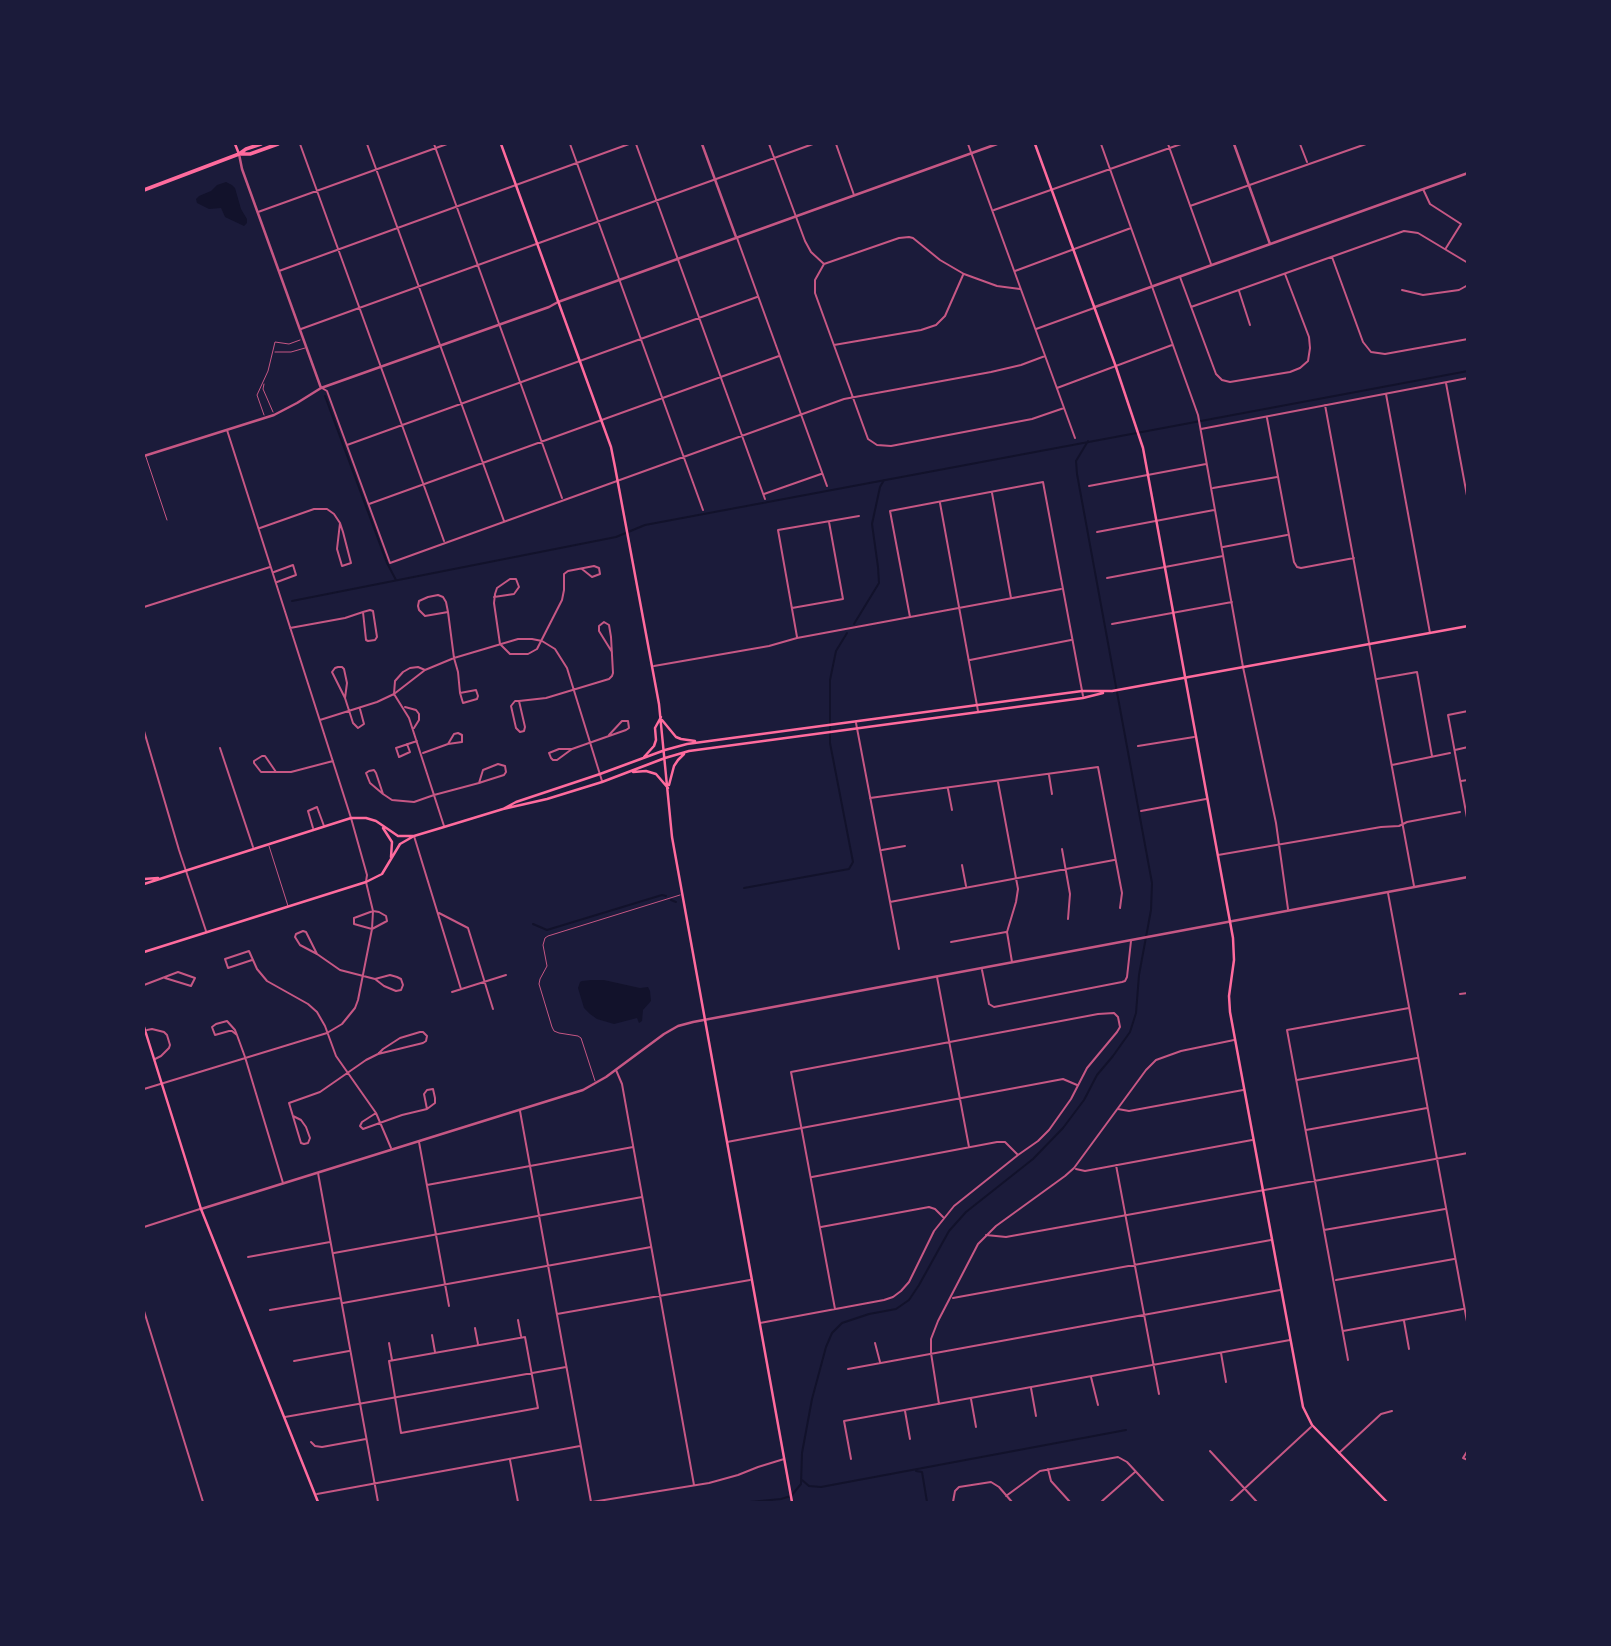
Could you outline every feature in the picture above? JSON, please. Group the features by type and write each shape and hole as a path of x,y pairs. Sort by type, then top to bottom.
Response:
{"main road":[{"path":"235,144 239,154"},
{"path":"144,190 261,144"},
{"path":"239,154 250,154 278,144"},
{"path":"501,144 611,447 661,717 672,837 792,1503"},
{"path":"1035,144 1140,437 1231,921 1234,952 1229,996 1235,1040 1303,1408 1312,1426 1387,1503"},
{"path":"503,808 547,799 689,751 1083,698 1468,626"},
{"path":"382,825 392,842 400,844 414,836 503,808 665,750 702,742 1082,691 1111,691"},
{"path":"1029,698 1030,706"},
{"path":"902,715 903,723"},
{"path":"661,717 676,737 702,742"},
{"path":"642,759 654,746 655,729 661,717"},
{"path":"801,729 801,736"},
{"path":"754,735 755,743"},
{"path":"734,745 738,737"},
{"path":"668,788 678,760 689,751"},
{"path":"630,772 653,772 668,788"},
{"path":"546,792 547,799"},
{"path":"144,881 351,818 376,821 402,839 382,874 366,882 144,952"},
{"path":"391,860 394,837 414,836"},
{"path":"144,1029 201,1209 318,1503"}],"street":[{"path":"300,144 445,543"},
{"path":"367,144 504,521"},
{"path":"434,144 563,500"},
{"path":"258,212 447,144"},
{"path":"570,144 702,510"},
{"path":"279,271 629,144"},
{"path":"636,144 765,499"},
{"path":"702,144 827,486"},
{"path":"769,144 807,246 824,264"},
{"path":"300,329 813,144"},
{"path":"835,144 854,195"},
{"path":"968,144 1075,438"},
{"path":"144,456 274,415 321,388 997,144"},
{"path":"1101,144 1198,415 1243,667 1270,793 1288,911"},
{"path":"1168,144 1212,265"},
{"path":"993,211 1181,144"},
{"path":"1234,144 1270,244"},
{"path":"1300,144 1308,164"},
{"path":"1190,206 1366,144"},
{"path":"239,154 242,169 321,388 327,391 390,563 852,397 991,372 1045,356"},
{"path":"1035,329 1468,173"},
{"path":"1423,189 1430,204 1461,224 1445,249"},
{"path":"1015,272 1132,228"},
{"path":"1191,307 1397,232 1418,233 1468,263"},
{"path":"1021,289 998,286 964,274 909,237 824,264 814,289 868,439 877,445 891,446 1011,424 1064,408"},
{"path":"1332,256 1363,342 1371,352 1385,354 1468,339"},
{"path":"1180,277 1212,365 1222,380 1238,381 1290,372 1308,361 1309,337 1285,273"},
{"path":"834,345 936,325 945,316 964,274"},
{"path":"1402,290 1423,295 1459,290 1468,285"},
{"path":"1239,290 1250,325"},
{"path":"347,445 757,297"},
{"path":"1057,388 1173,345"},
{"path":"368,505 779,356"},
{"path":"1200,427 1468,378"},
{"path":"1445,382 1468,501"},
{"path":"1385,393 1430,633"},
{"path":"1325,405 1414,887"},
{"path":"1266,416 1297,567 1354,558"},
{"path":"144,1090 327,1033 342,1024 355,1008 372,929 373,911 366,882 367,875 351,818 226,429"},
{"path":"1089,486 1207,464"},
{"path":"1461,466 1468,465"},
{"path":"763,495 822,474"},
{"path":"1211,489 1278,476"},
{"path":"909,617 890,511 1043,482 1083,698"},
{"path":"991,492 1011,599"},
{"path":"940,502 979,713"},
{"path":"258,528 314,509 327,509 340,523 351,563 342,566 337,549 340,523"},
{"path":"1097,532 1215,510"},
{"path":"797,638 778,530 859,516"},
{"path":"792,608 843,599 829,521"},
{"path":"1222,547 1289,535"},
{"path":"1107,578 1224,556"},
{"path":"272,572 293,565 296,575 276,582"},
{"path":"495,597 518,591 516,579 510,579 497,588 495,597 500,644 515,655 528,654 537,649 562,600 564,574 568,571 597,566 600,575 592,577 582,569"},
{"path":"144,607 271,567"},
{"path":"652,666 1062,589"},
{"path":"448,612 425,616 419,610 419,601 438,595 446,602 448,612 454,658 458,672 460,693 463,703 477,699 478,696 475,690 460,693"},
{"path":"1112,624 1233,602"},
{"path":"290,628 345,618 363,612 373,611 377,637 375,640 366,640 363,612"},
{"path":"519,701 525,727 524,731 520,732 516,728 511,706 515,701 545,698 609,679 613,673 612,652 609,625 604,622 599,626 599,631 612,652"},
{"path":"320,720 394,694 425,670 454,658 518,639 532,639 555,649 562,657 602,782"},
{"path":"969,660 1072,640"},
{"path":"345,698 347,683 344,669 338,667 332,672 345,698 353,723 358,728 364,724 359,708"},
{"path":"425,670 418,667 403,672 394,681 394,694 404,707 413,729 444,827"},
{"path":"1376,680 1417,672 1432,756"},
{"path":"404,707 416,709 419,714 419,720 413,729"},
{"path":"1468,711 1448,715 1468,823"},
{"path":"572,749 559,749 549,753 551,758 557,760 572,749 629,728 628,721 622,721 609,735"},
{"path":"856,722 898,949"},
{"path":"144,731 207,932"},
{"path":"1138,746 1195,737"},
{"path":"407,744 417,741"},
{"path":"421,754 448,744"},
{"path":"1454,750 1468,747"},
{"path":"220,748 253,849"},
{"path":"1391,765 1450,753"},
{"path":"276,772 265,756 254,761 261,772 276,772 291,772 333,761"},
{"path":"383,794 374,770 366,773 370,783 383,794 392,800 414,802 434,795 479,783 504,775 505,766 499,764 483,770 479,783"},
{"path":"870,798 1098,767 1122,892 1120,908"},
{"path":"1048,774 1052,794"},
{"path":"1460,782 1468,780"},
{"path":"998,781 1018,897 1007,932 1012,962"},
{"path":"948,788 951,810"},
{"path":"1141,811 1207,799"},
{"path":"313,830 308,811 317,807 324,827"},
{"path":"1218,855 1399,826 1460,812"},
{"path":"414,836 461,989"},
{"path":"880,851 905,846"},
{"path":"1062,849 1070,894 1068,919"},
{"path":"890,902 1115,860"},
{"path":"962,865 966,887"},
{"path":"144,1227 583,1090 664,1034 705,1019 1468,877"},
{"path":"1388,892 1468,1327"},
{"path":"373,911 386,916 387,922 372,929 357,926 354,918 373,911"},
{"path":"437,913 441,912 468,928 493,1009"},
{"path":"317,954 306,932 295,935 300,945 340,970 374,979 390,975 403,981 403,985 401,990 396,991 374,979"},
{"path":"951,942 1007,932"},
{"path":"982,968 989,1004 994,1007 1125,981 1128,977 1131,940"},
{"path":"253,960 228,968 225,959 249,951 261,975 272,985 313,1007 321,1018 337,1056 382,1123 391,1149"},
{"path":"144,985 178,972 195,978 191,986 164,978"},
{"path":"452,992 506,975"},
{"path":"937,976 969,1148"},
{"path":"1460,994 1468,993"},
{"path":"1348,1360 1287,1030 1409,1008"},
{"path":"760,1323 884,1300 901,1291 909,1282 934,1231 944,1217 964,1197 1049,1130 1071,1099 1087,1068 1120,1027 1118,1017 1114,1013 790,1072 835,1309"},
{"path":"237,1035 232,1031 215,1035 212,1027 227,1021 237,1035 283,1183"},
{"path":"144,1029 164,1032 167,1035 169,1048 154,1059"},
{"path":"293,1116 306,1125 310,1138 308,1143 300,1142 289,1103 320,1093 378,1054 424,1043 426,1036 420,1032 400,1038 378,1054"},
{"path":"940,1404 930,1339 973,1252 986,1235 1066,1177 1156,1060 1181,1051 1235,1040"},
{"path":"1297,1080 1418,1058"},
{"path":"616,1069 622,1084 634,1147 694,1485"},
{"path":"727,1142 1063,1079 1078,1086"},
{"path":"376,1113 360,1126 363,1129 427,1109 435,1103 433,1089 424,1094 427,1109"},
{"path":"1117,1109 1129,1111 1244,1090"},
{"path":"1306,1130 1428,1108"},
{"path":"520,1109 591,1503 738,1475 784,1459"},
{"path":"1074,1168 1085,1171 1253,1139"},
{"path":"419,1141 449,1306"},
{"path":"811,1178 1005,1142 1018,1155"},
{"path":"427,1185 634,1147"},
{"path":"986,1235 1006,1237 1468,1153"},
{"path":"1116,1165 1158,1394"},
{"path":"317,1172 378,1503"},
{"path":"332,1253 643,1197"},
{"path":"820,1227 929,1207 944,1217"},
{"path":"1324,1230 1446,1208"},
{"path":"950,1298 1272,1240"},
{"path":"248,1256 331,1242"},
{"path":"342,1303 652,1247"},
{"path":"1333,1281 1455,1258"},
{"path":"557,1314 751,1280"},
{"path":"848,1369 1281,1290"},
{"path":"270,1310 341,1298"},
{"path":"1342,1331 1464,1308"},
{"path":"144,1311 203,1503"},
{"path":"389,1343 401,1433 538,1408 518,1320"},
{"path":"1404,1320 1409,1349"},
{"path":"475,1328 478,1345"},
{"path":"432,1335 435,1353"},
{"path":"390,1361 523,1337"},
{"path":"851,1459 844,1421 1290,1339"},
{"path":"875,1343 880,1363"},
{"path":"294,1361 350,1351"},
{"path":"1221,1352 1226,1382"},
{"path":"284,1417 566,1366"},
{"path":"1091,1376 1098,1405"},
{"path":"1031,1387 1036,1416"},
{"path":"971,1398 976,1427"},
{"path":"905,1410 910,1439"},
{"path":"1339,1453 1381,1414 1392,1411"},
{"path":"1230,1503 1312,1426"},
{"path":"311,1441 315,1446 322,1447 367,1439"},
{"path":"315,1494 581,1446"},
{"path":"1468,1450 1463,1458 1468,1460"},
{"path":"1210,1451 1257,1503"},
{"path":"1006,1496 1034,1474 1048,1469 1118,1457 1135,1471 1164,1503"},
{"path":"510,1459 517,1503"},
{"path":"1048,1469 1051,1480 1070,1503"},
{"path":"1101,1503 1135,1471"},
{"path":"953,1503 955,1491 959,1487 985,1482 995,1484 1012,1503"}],"lane":[{"path":"274,415 263,389 275,342 289,344 304,339"},
{"path":"273,352 291,352 307,348"},
{"path":"264,383 257,395 264,418"},
{"path":"144,456 167,520"},
{"path":"269,844 288,907"},
{"path":"596,1083 581,1038 559,1034 552,1027 539,984 547,966 543,945 545,939 682,894"}],"shaded area":[{"path":"226,182 235,188 247,219 244,226 225,217 221,208 209,209 197,203 199,196"},
{"path":"591,980 648,987 651,1001 643,1010 642,1021 639,1023 637,1018 614,1024 590,1014 584,1008 578,988 580,982"}],"waterway":[{"path":"292,601 616,537 645,525 1468,371"},
{"path":"325,396 387,563 396,580"},
{"path":"750,1502 791,1496 801,1484 802,1453 812,1399 832,1333 842,1323 896,1309 909,1300 949,1231 966,1212 1033,1159 1063,1128 1084,1100 1097,1075 1130,1032 1136,1013 1139,975 1151,910 1152,883 1077,474 1076,461 1088,441"},
{"path":"854,624 879,583 872,524 884,480"},
{"path":"744,888 849,869 853,862 830,743 830,680 836,651 847,633"},
{"path":"533,924 547,930 666,896"},
{"path":"671,900 676,902"},
{"path":"802,1480 809,1486 821,1487 1126,1430"},
{"path":"916,1471 922,1472 927,1502"}]}
